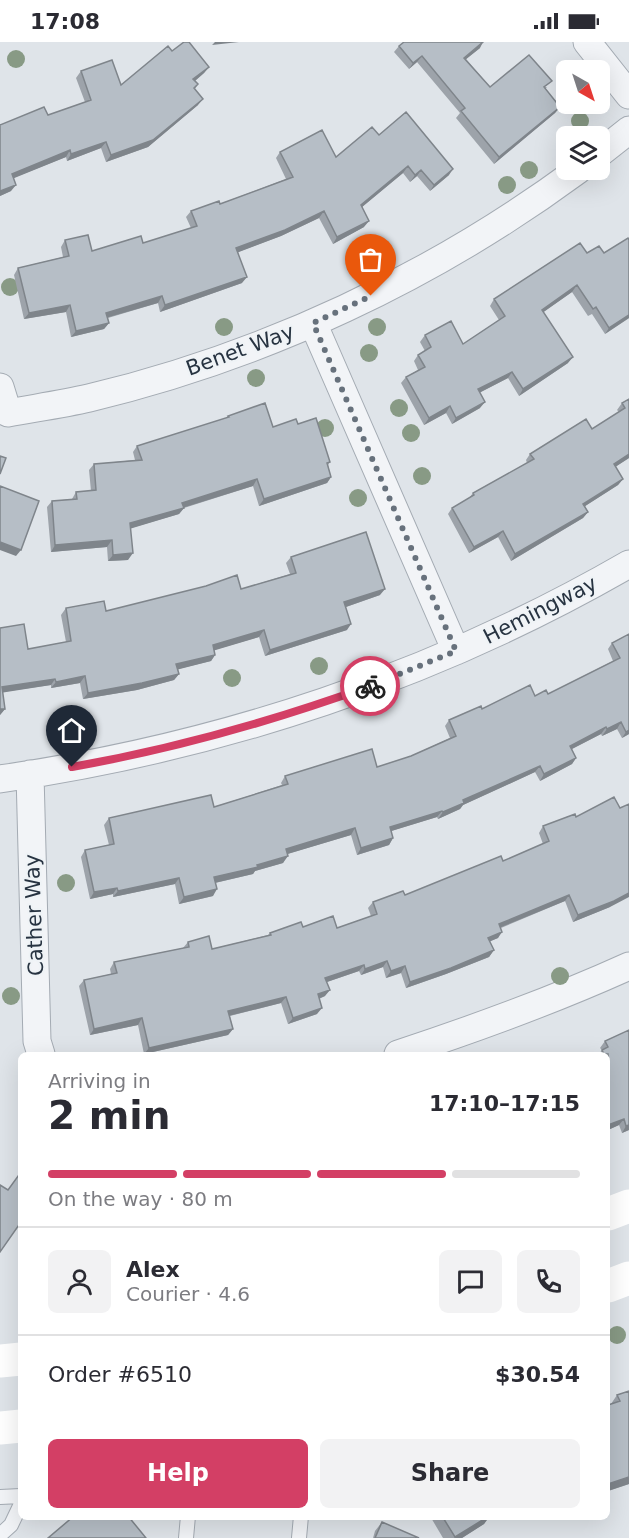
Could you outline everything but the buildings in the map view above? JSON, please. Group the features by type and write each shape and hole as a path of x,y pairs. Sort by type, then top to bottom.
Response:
{"main road":[{"path":"610,1213 629,1206"},
{"path":"610,1285 629,1278"},
{"path":"0,1361 18,1359"},
{"path":"0,1428 18,1426"}],"street":[{"path":"587,42 629,95"},
{"path":"610,145 629,130"},
{"name":"Benet Way","path":"0,387 8,413 89,398 180,373 269,341 391,286 473,240 563,180"},
{"path":"313,323 456,651"},
{"name":"Hemingway","path":"0,779 114,759 230,732 316,705 456,651 548,608 629,564"},
{"name":"Cather Way","path":"30,774 37,1041 40,1052"},
{"path":"404,1052 478,1028 629,966"}],"lane":[{"path":"0,1497 18,1496"},
{"path":"0,1535 11,1525 18,1510"},
{"path":"186,1538 188,1520"},
{"path":"299,1538 301,1520"}],"way so far":[{"path":"370,686 456,651 313,323 371,296"}],"route":[{"path":"72,767 230,732 370,686"}]}
